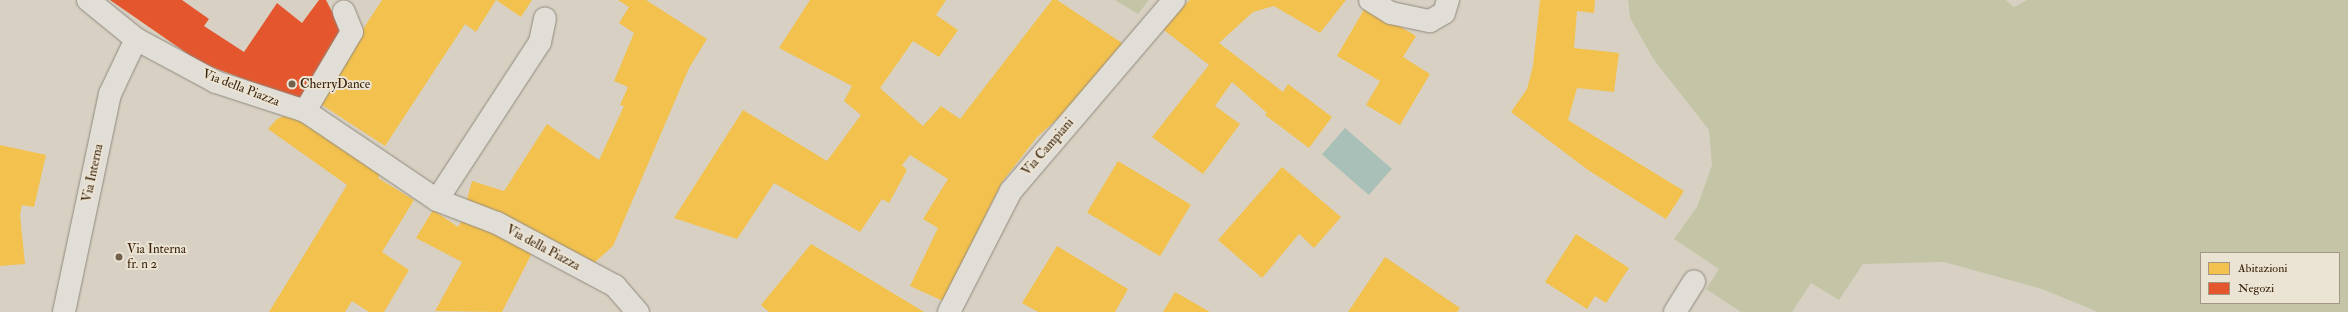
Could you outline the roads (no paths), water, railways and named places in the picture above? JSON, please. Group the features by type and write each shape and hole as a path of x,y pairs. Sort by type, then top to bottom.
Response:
{"street":[{"name":"Via della Piazza","path":"88,0 136,39 216,82 305,112 437,200 496,223 615,286 638,312"},
{"name":"Via Campiani","path":"948,312 1011,191 1174,0"},
{"path":"1370,0 1391,13 1430,21 1444,13 1448,0"},
{"path":"305,112 352,32 344,12"},
{"path":"437,200 540,42 545,19"},
{"name":"Via Interna","path":"64,312 110,94 136,39"},
{"path":"1676,312 1694,282"}],"water":[{"path":"1345,128 1392,169 1369,195 1322,154"}],"place":[{"name":"CherryDance","path":"292,84"},
{"name":"Via Interna fr. n 2","path":"119,257"}]}
